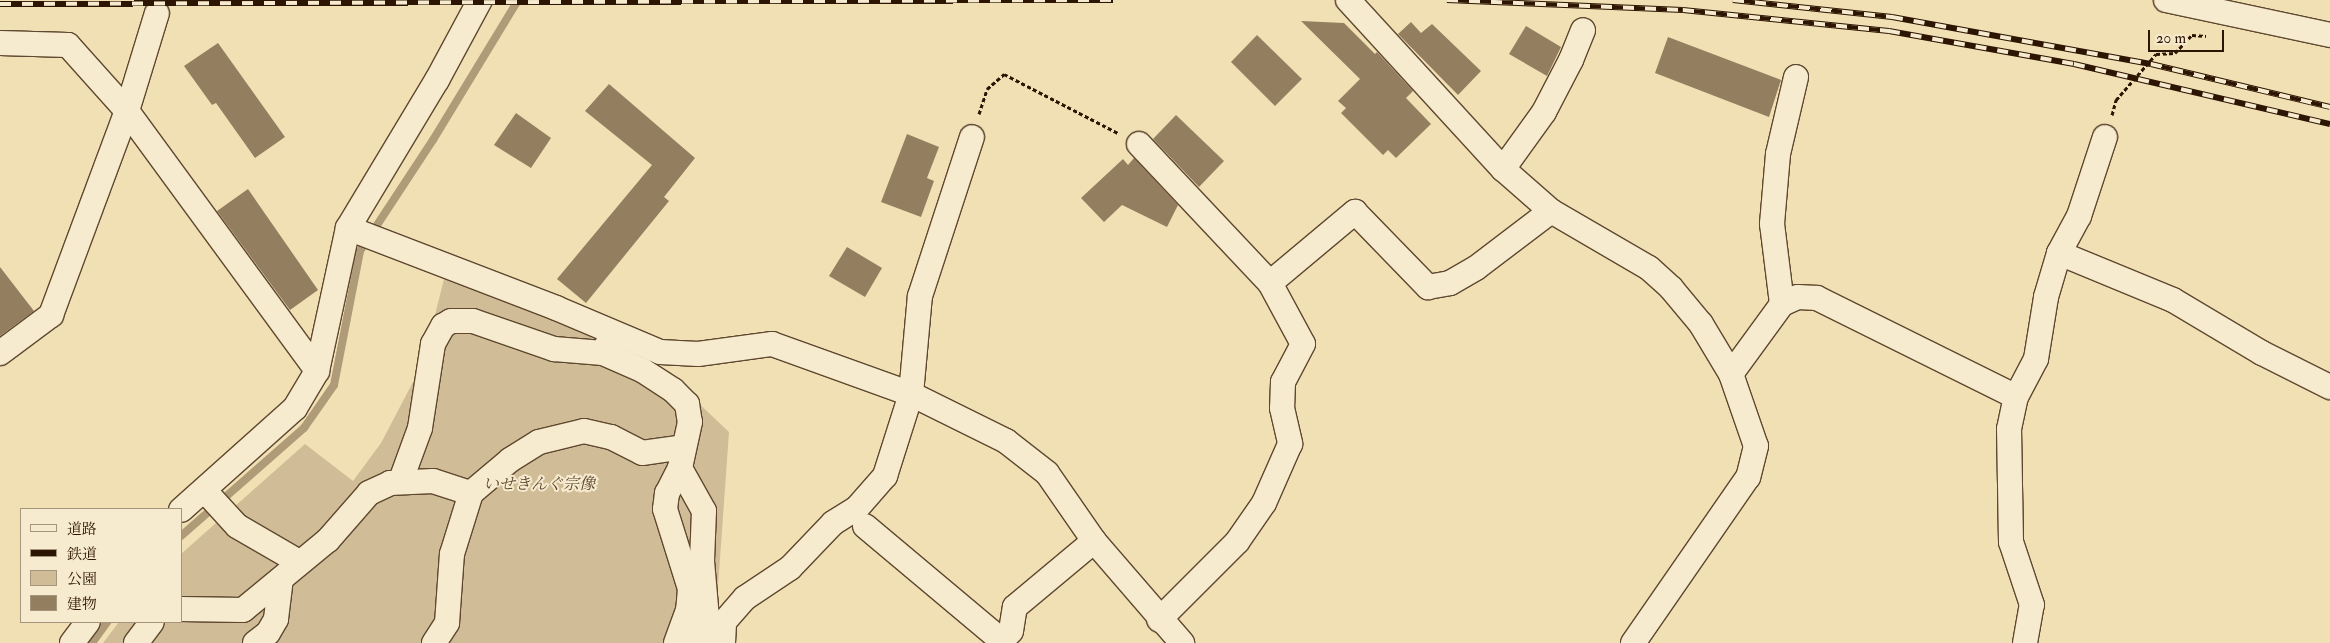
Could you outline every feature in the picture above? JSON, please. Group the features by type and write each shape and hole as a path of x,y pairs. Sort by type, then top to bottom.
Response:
{"street":[{"path":"182,509 205,491 295,408 317,371 348,228 436,80 480,0"},
{"path":"1348,0 1503,169 1551,211 1649,268 1672,288 1701,324 1731,374 1756,446 1748,477 1633,643"},
{"path":"2166,0 2330,35"},
{"path":"0,354 51,315 128,111 157,14"},
{"path":"1503,169 1544,112 1572,60 1583,30"},
{"path":"0,43 68,45 128,111 317,371"},
{"path":"1782,304 1772,224 1778,154 1796,76"},
{"path":"723,643 724,622 745,598 790,568 833,523 857,508 885,476 911,394 920,296 972,137"},
{"path":"2025,643 2032,605 2011,542 2009,429 2016,397 2036,360 2046,297 2059,254 2079,216 2105,137"},
{"path":"1139,144 1270,283 1303,344 1283,382 1282,408 1290,444 1264,503 1237,542 1159,620"},
{"path":"1270,283 1355,212 1428,287 1450,283 1476,268 1551,211"},
{"path":"348,228 556,308 673,390 687,404 690,422 682,457 667,493 665,509 690,589 688,610 676,643"},
{"path":"2059,254 2173,300 2262,353 2330,387"},
{"path":"1731,374 1782,304 1798,297 1817,298 2016,397"},
{"path":"400,480 420,428 433,344 443,326 451,321 473,321 554,349 607,343 660,352 689,354 772,344 911,394 1006,440 1047,473 1094,541 1159,620 1182,643"},
{"path":"434,643 447,623 452,554 471,493 510,460 539,442 564,434 584,431 604,435 642,453 682,457"},
{"path":"682,457 702,504 705,518 702,561 707,618 700,643"},
{"path":"182,609 243,610 328,540 369,493 400,480 433,481 471,493"},
{"path":"205,491 237,526 299,562"},
{"path":"865,526 1002,641 1011,631 1015,607 1094,541"},
{"path":"255,643 268,633 276,619 280,581"},
{"path":"72,643 87,623"},
{"path":"136,643 151,623"}],"path":[{"path":"2105,137 2116,100 2156,54 2175,53 2192,35"},
{"path":"972,137 987,88 1004,74 1139,144"}],"green space":[{"name":"いせきんぐ宗像","path":"445,275 654,361 729,432 714,643 103,643 118,623 182,623 182,553 305,444 353,481 381,443 423,363"}],"building":[{"path":"1301,21 1344,23 1375,54 1377,52 1413,91 1406,98 1431,124 1396,158 1388,150 1383,155 1341,113 1346,108 1338,101 1360,79"},
{"path":"1411,22 1421,33 1432,24 1481,71 1458,95 1398,34"},
{"path":"1526,26 1561,47 1547,76 1509,54"},
{"path":"1257,35 1302,79 1275,106 1231,62"},
{"path":"1668,37 1781,80 1769,117 1655,73"},
{"path":"218,43 285,137 255,158 216,103 212,105 184,66"},
{"path":"609,84 695,158 664,197 669,201 586,303 557,279 652,165 585,111"},
{"path":"516,113 551,138 531,168 494,145"},
{"path":"1176,115 1224,161 1199,187 1153,139"},
{"path":"907,134 939,147 927,178 934,181 921,217 881,202"},
{"path":"1134,158 1178,205 1167,227 1122,205 1104,222 1081,198 1123,159 1128,165"},
{"path":"248,189 318,290 290,310 217,211"},
{"path":"847,247 882,268 865,297 829,276"},
{"path":"0,267 34,311 0,336"}],"waterway":[{"path":"182,535 304,428 334,385 360,251 433,140 518,0"},
{"path":"92,643 106,623"}],"railway":[{"path":"0,4 1113,0"},
{"path":"1447,0 1683,10 1889,31 2074,64 2330,124"},
{"path":"1733,0 1892,17 2151,64 2330,107"}]}
